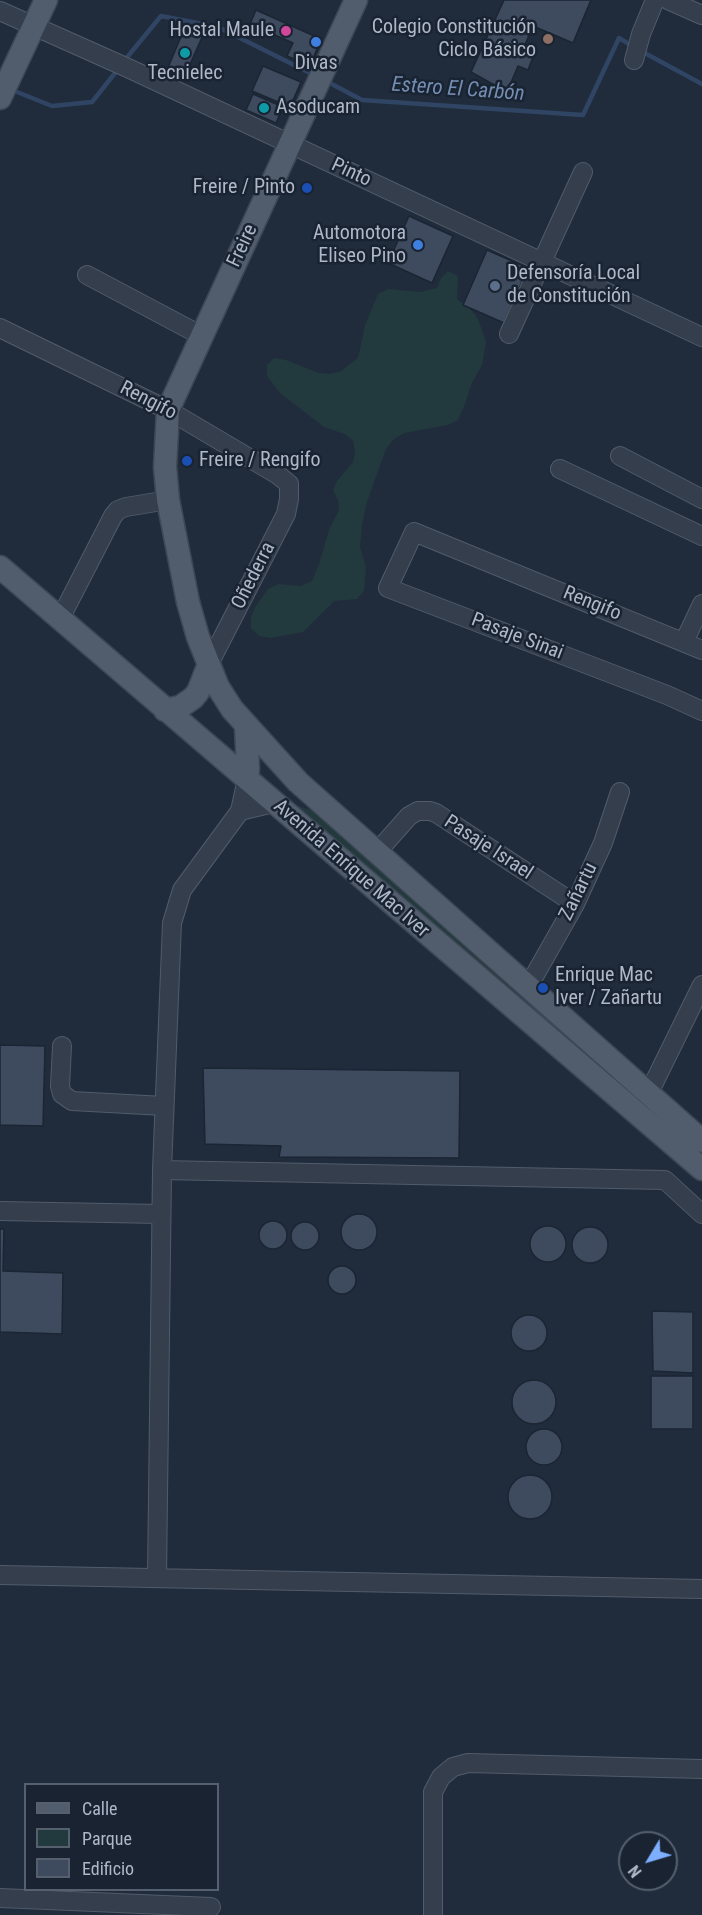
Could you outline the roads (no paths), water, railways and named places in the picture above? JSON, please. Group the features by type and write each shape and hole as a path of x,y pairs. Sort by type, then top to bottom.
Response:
{"main road":[{"path":"0,98 46,0"},
{"name":"Freire","path":"209,664 188,602 168,500 165,467 168,410 356,0"},
{"name":"Avenida Enrique Mac Iver","path":"0,567 477,978 643,1104 702,1141"},
{"path":"165,710 180,707 193,698 198,692 209,664"},
{"name":"Avenida Enrique Mac Iver","path":"209,664 218,687 246,727 291,775 528,987 643,1104 702,1169"},
{"path":"246,727 247,779"},
{"path":"274,803 320,802"},
{"path":"477,978 494,956"}],"street":[{"path":"634,60 641,34 655,0"},
{"path":"668,0 702,15"},
{"name":"Pinto","path":"0,10 702,337"},
{"path":"509,334 582,172"},
{"path":"87,275 202,336"},
{"name":"Rengifo","path":"0,328 168,410 278,475 289,484"},
{"path":"620,456 702,499"},
{"path":"560,470 702,536"},
{"name":"Oñederra","path":"209,664 286,514 290,499 289,484"},
{"path":"60,619 118,510 168,500"},
{"name":"Rengifo","path":"414,532 702,650"},
{"name":"Pasaje Sinai","path":"414,532 388,588 667,695 702,711"},
{"path":"684,642 702,604"},
{"path":"158,1578 161,1214 172,923 182,890 240,811 247,779"},
{"name":"Zañartu","path":"528,987 575,904 603,843 620,792"},
{"path":"240,811 274,803"},
{"name":"Pasaje Israel","path":"377,852 409,816 418,811 430,811 575,904"},
{"path":"643,1104 702,985"},
{"path":"62,1046 60,1086 62,1094 72,1101 164,1106"},
{"path":"162,1170 665,1180 702,1214"},
{"path":"0,1211 161,1214"},
{"path":"0,1575 702,1589"},
{"path":"433,1915 434,1792 441,1777 453,1767 468,1763 702,1769"},
{"path":"0,1898 211,1907"}],"waterway":[{"name":"Estero El Carbón","path":"124,61 161,16 218,27 316,76"},
{"name":"Estero El Carbón","path":"326,81 362,100 583,115 619,38 634,47"},
{"name":"Estero El Carbón","path":"641,51 702,84"},
{"name":"Estero El Carbón","path":"12,90 52,106 92,102 119,68"}],"place":[{"name":"Hostal Maule","path":"286,31"},
{"name":"Colegio Constitución Ciclo Básico","path":"548,39"},
{"name":"Divas","path":"316,42"},
{"name":"Tecnielec","path":"185,53"},
{"name":"Asoducam","path":"264,108"},
{"name":"Freire / Pinto","path":"307,188"},
{"name":"Automotora Eliseo Pino","path":"418,245"},
{"name":"Defensoría Local de Constitución","path":"495,286"},
{"name":"Freire / Rengifo","path":"187,461"},
{"name":"Enrique Mac Iver / Zañartu","path":"543,988"}]}
